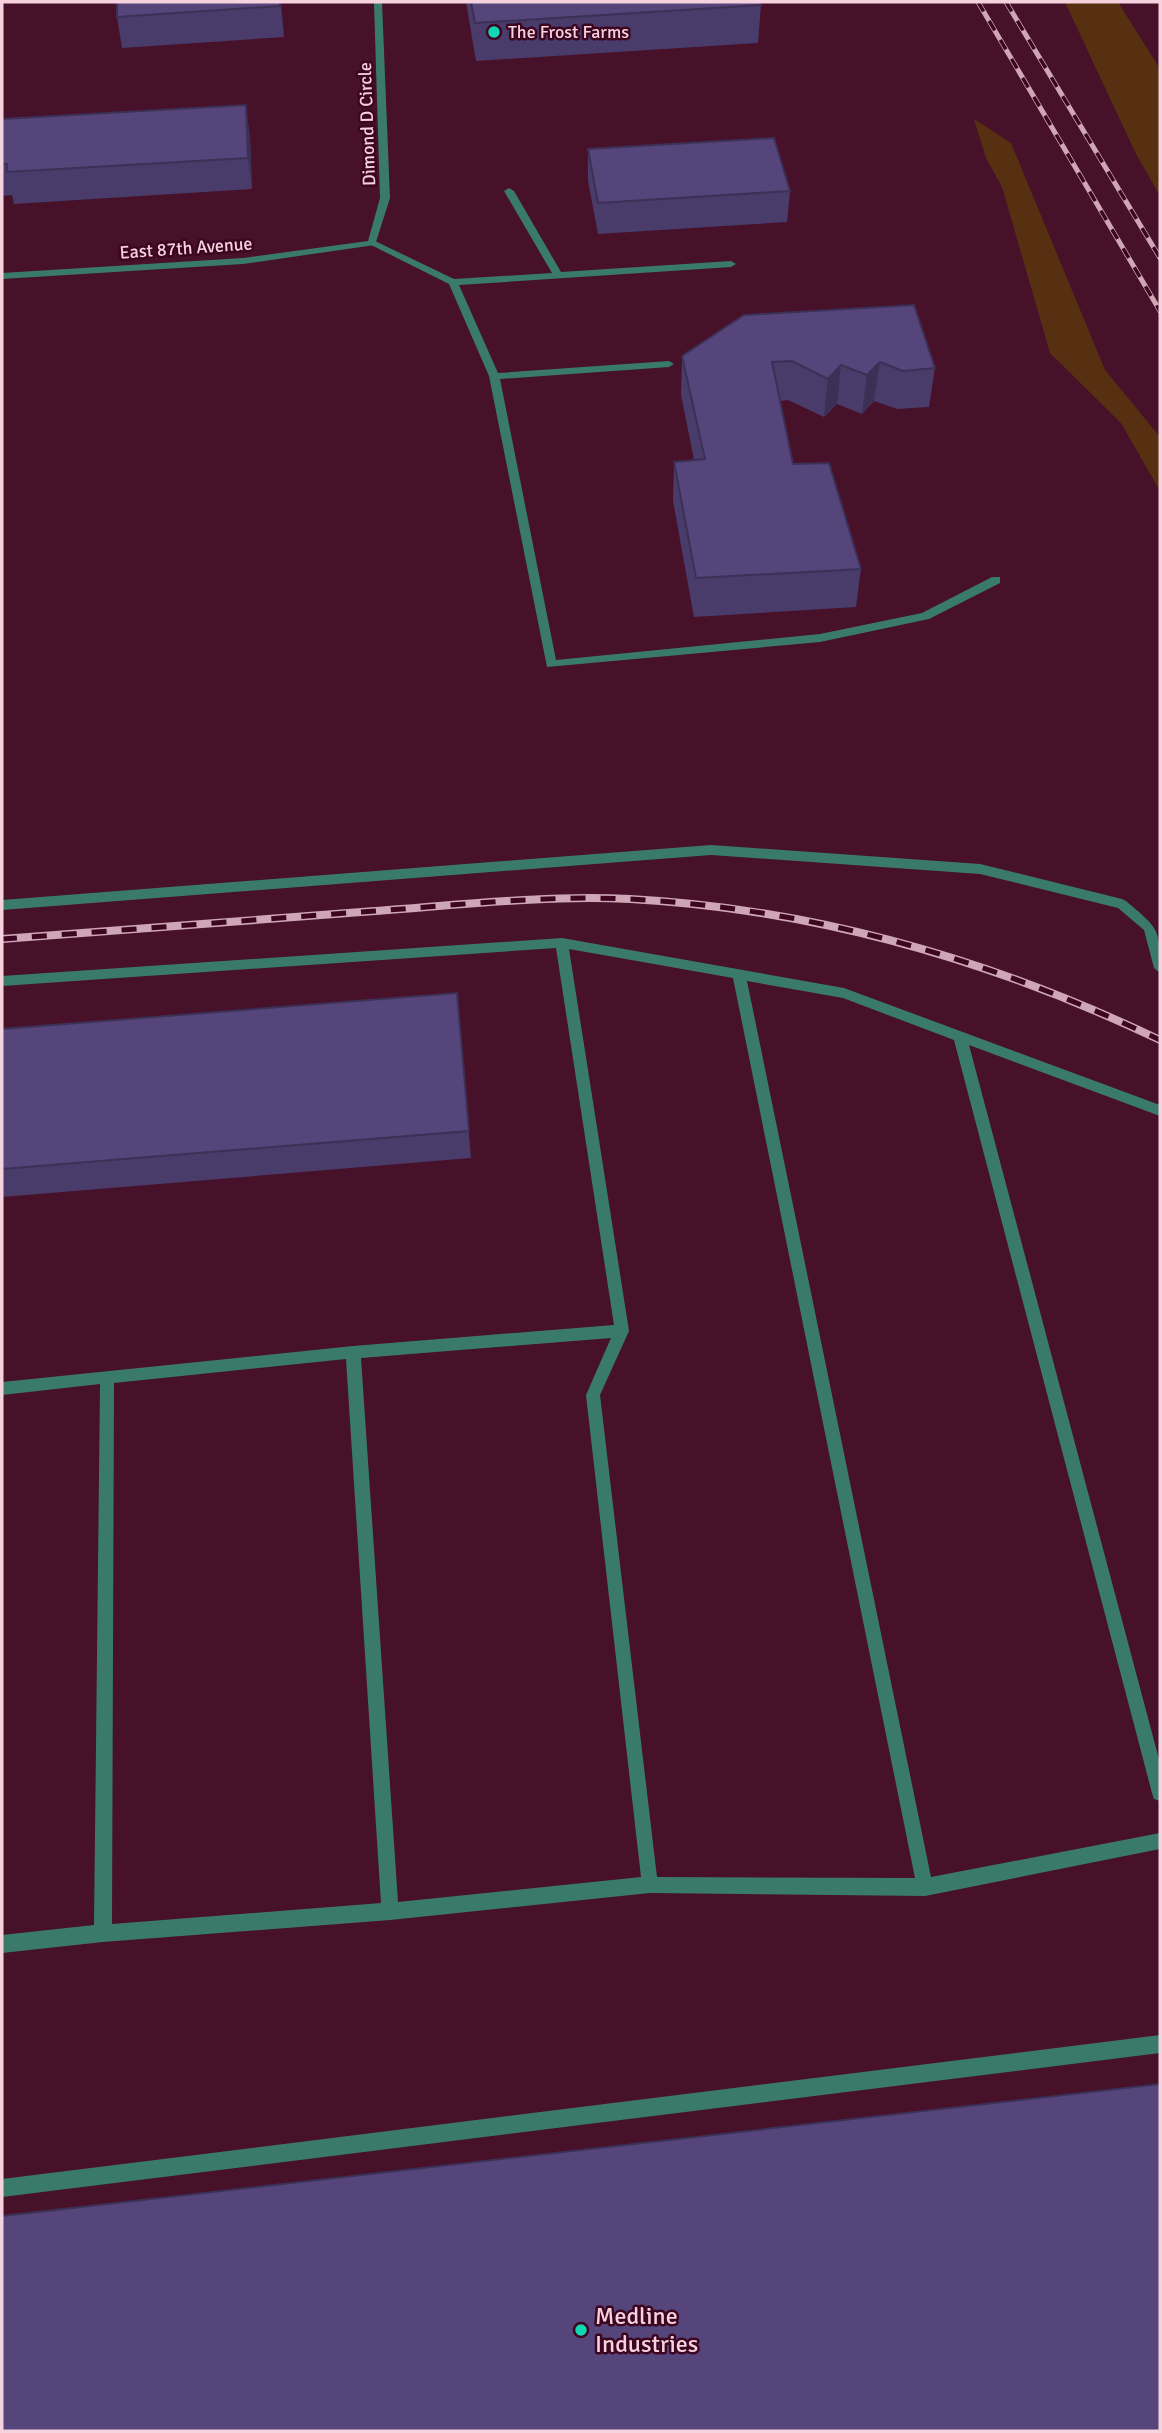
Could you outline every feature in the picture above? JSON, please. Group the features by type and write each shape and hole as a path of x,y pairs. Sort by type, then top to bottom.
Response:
{"street":[{"name":"Dimond D Circle","path":"372,243 386,198 378,2"},
{"path":"509,191 558,275"},
{"name":"East 87th Avenue","path":"2,276 243,261 372,243"},
{"path":"372,243 453,282 731,264"},
{"path":"453,282 494,376 551,664 820,638 925,616 996,580"},
{"path":"494,376 669,364"},
{"path":"2,905 711,850 980,869 1122,904 1150,928 1160,968"},
{"path":"562,943 622,1331 593,1395 650,1885"},
{"path":"2,981 562,943 844,993 1160,1111"},
{"path":"739,975 925,1887"},
{"path":"960,1037 1160,1793"},
{"path":"2,1388 353,1353 622,1331"},
{"path":"353,1353 390,1911"},
{"path":"103,1933 107,1377"},
{"path":"2,1944 103,1933 390,1911 650,1885 925,1887 1160,1841"},
{"path":"2,2188 1160,2045"}],"shaded area":[{"path":"1065,2 1118,2 1160,69 1160,196 1136,154"},
{"path":"974,119 1011,143 1105,370 1160,437 1160,491 1121,423 1050,353 1002,187 986,158"}],"building":[{"path":"117,2 280,2 280,6 117,17"},
{"path":"471,2 760,2 761,5 475,23"},
{"path":"246,105 248,158 7,172 7,164 2,164 2,119"},
{"path":"774,138 790,191 598,203 588,149"},
{"path":"914,305 935,368 903,371 880,362 867,375 841,365 828,379 792,361 772,362 793,464 829,463 861,569 696,578 674,462 705,459 682,356 744,315"},
{"path":"457,993 469,1131 2,1169 2,1029"},
{"name":"Medline Industries","path":"1160,2084 1160,2431 2,2431 2,2216"}],"railway":[{"path":"978,2 1160,311"},
{"path":"1006,2 1160,258"},
{"path":"2,939 534,899 630,899 700,905 768,914 902,943 1033,986 1160,1040"}],"place":[{"name":"The Frost Farms","path":"494,32"},
{"name":"Medline Industries","path":"581,2330"}]}
